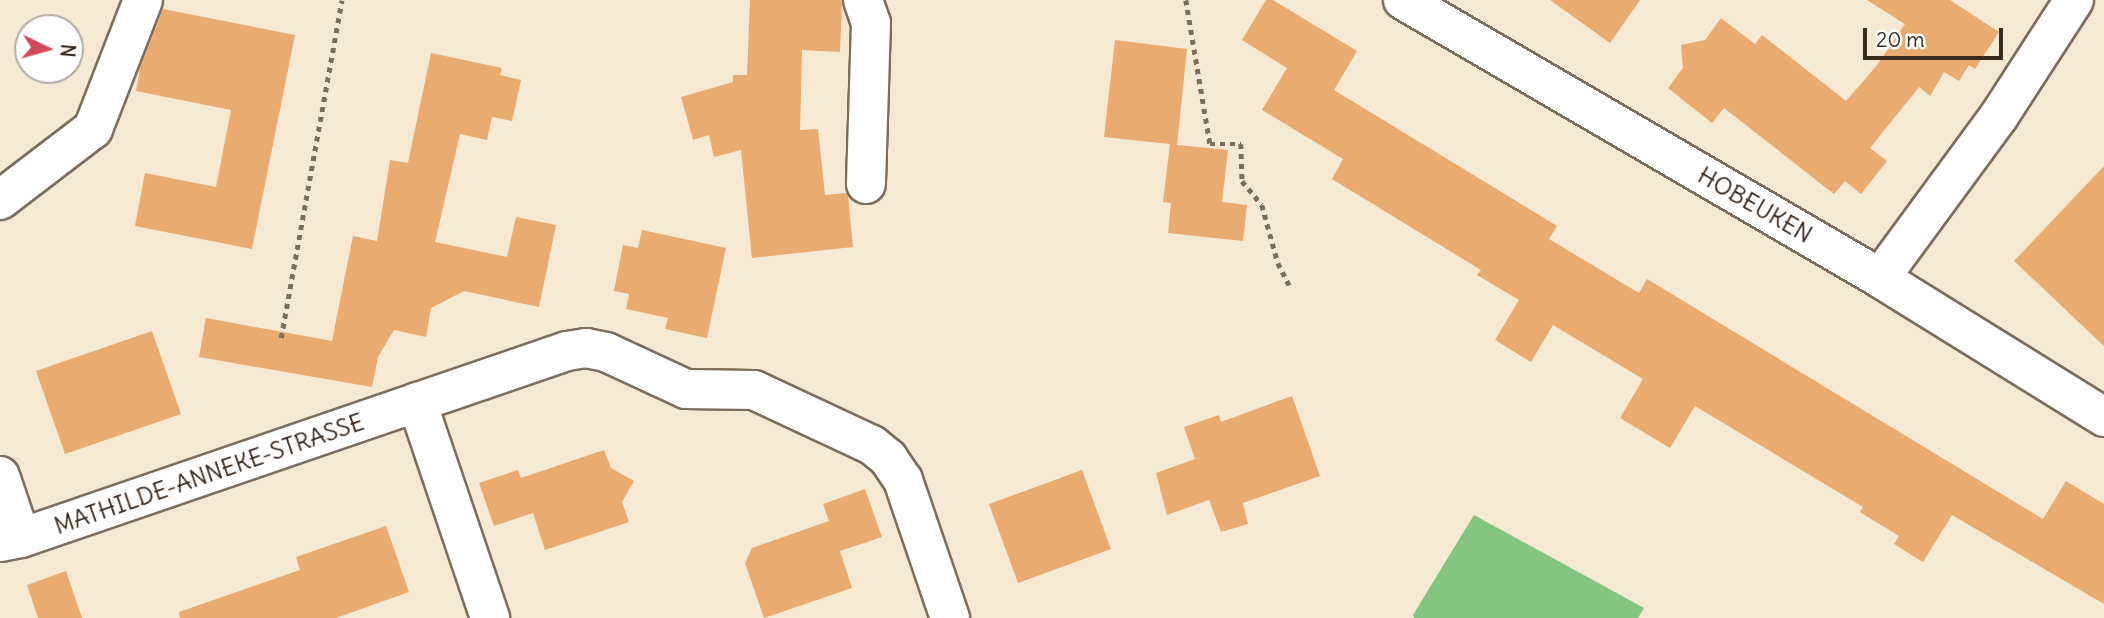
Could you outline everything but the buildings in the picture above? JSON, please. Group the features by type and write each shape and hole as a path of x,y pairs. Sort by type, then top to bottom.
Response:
{"street":[{"path":"0,200 93,129 143,0"},
{"path":"863,0 871,23 866,184"},
{"name":"HOBEUKEN","path":"1403,0 1880,278 2104,417"},
{"path":"1880,278 1998,116 2074,0"},
{"name":"MATHILDE-ANNEKE-STRASSE","path":"11,540 567,351 586,348 606,352 686,389 754,390 872,445 888,458 903,480 950,618"},
{"path":"417,402 490,618"},
{"path":"0,476 11,540"}],"path":[{"path":"281,338 341,0"},
{"path":"1186,0 1210,144 1241,145 1242,181 1262,205 1278,264 1291,288"}],"green space":[{"path":"1474,515 1644,608 1638,618 1414,618 1413,615"}]}
